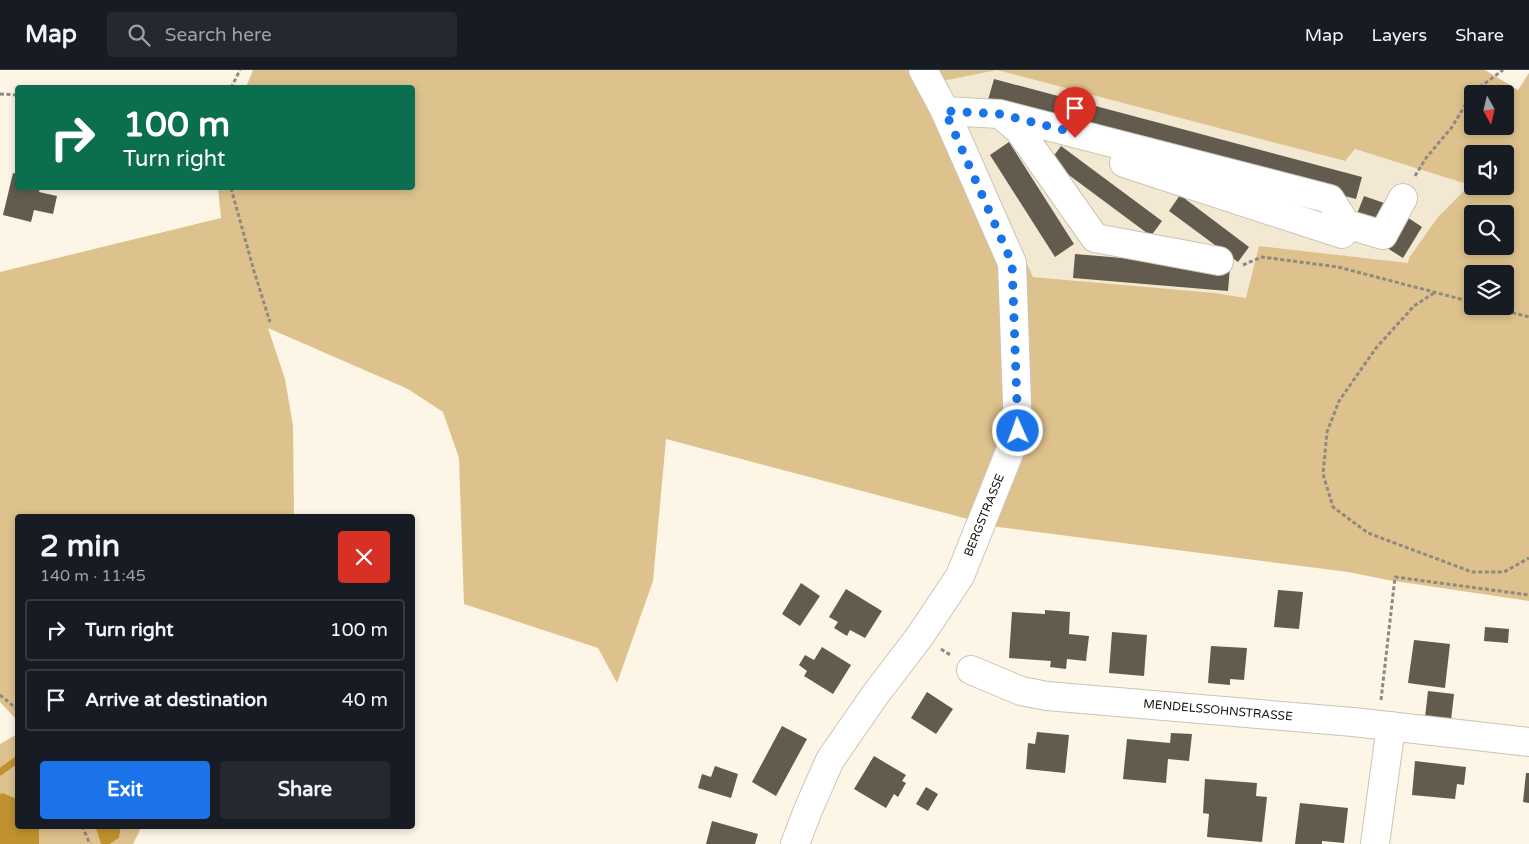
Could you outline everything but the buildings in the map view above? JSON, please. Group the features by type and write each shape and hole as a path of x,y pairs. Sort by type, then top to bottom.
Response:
{"street":[{"name":"BERGSTRASSE","path":"795,844 830,760 875,695 920,636 960,576 1018,431 1012,263 945,111 923,70"},
{"path":"945,111 1000,114 1330,199 1346,224 1383,235 1403,198"},
{"path":"1000,114 1019,130 1095,238 1219,261"},
{"name":"MENDELSSOHNSTRASSE","path":"971,670 1021,691 1047,696 1384,725 1529,742"},
{"path":"1375,844 1384,725"}],"path":[{"path":"232,85 240,70"},
{"path":"1403,198 1426,158 1452,127 1473,92 1503,70"},
{"path":"0,94 15,95"},
{"path":"231,190 270,322"},
{"path":"1219,261 1242,266 1262,257 1338,267 1464,300"},
{"path":"1434,293 1414,306 1376,348 1339,401 1327,432 1323,474 1333,507 1368,533 1472,572 1504,572 1529,558"},
{"path":"1514,313 1529,317"},
{"path":"1384,725 1380,709 1395,577 1529,595"},
{"path":"920,636 971,670"},
{"path":"0,695 15,708"},
{"path":"83,829 90,844"}],"shaded area":[{"path":"253,70 997,70 1485,70 1510,85 1464,85 1464,135 1514,135 1514,88 1518,90 1529,73 1529,601 1388,580 1348,572 998,527 666,439 653,581 617,683 598,648 464,604 459,458 443,412 408,389 268,328 285,379 293,426 294,514 15,514 15,718 0,702 0,272 221,218 218,190 415,190 415,85 247,85","holes":["997,70 1345,161 1355,149 1464,183 1464,145 1514,145 1514,195 1464,195 1464,191 1438,217 1409,258 1408,263 1259,246 1246,298 1215,293 1033,277 964,123 943,81"]},
{"path":"997,70 1344,161 1355,149 1464,183 1464,192 1438,217 1408,264 1259,246 1247,298 1215,293 1033,277 964,123 943,81"},
{"path":"15,735 15,798 3,793 0,794 0,744"},
{"path":"3,793 15,798 15,829 39,829 39,844 0,844 0,794"},
{"path":"39,829 96,829 101,844 39,844"},
{"path":"96,829 120,829 119,838 110,844 101,844"},
{"path":"120,829 140,829 133,844 110,844 119,838"}],"waterway":[{"path":"0,772 15,761"}],"route":[{"path":"1018,431 1012,263 945,111 1000,114 1064,130 1075,138"}]}
